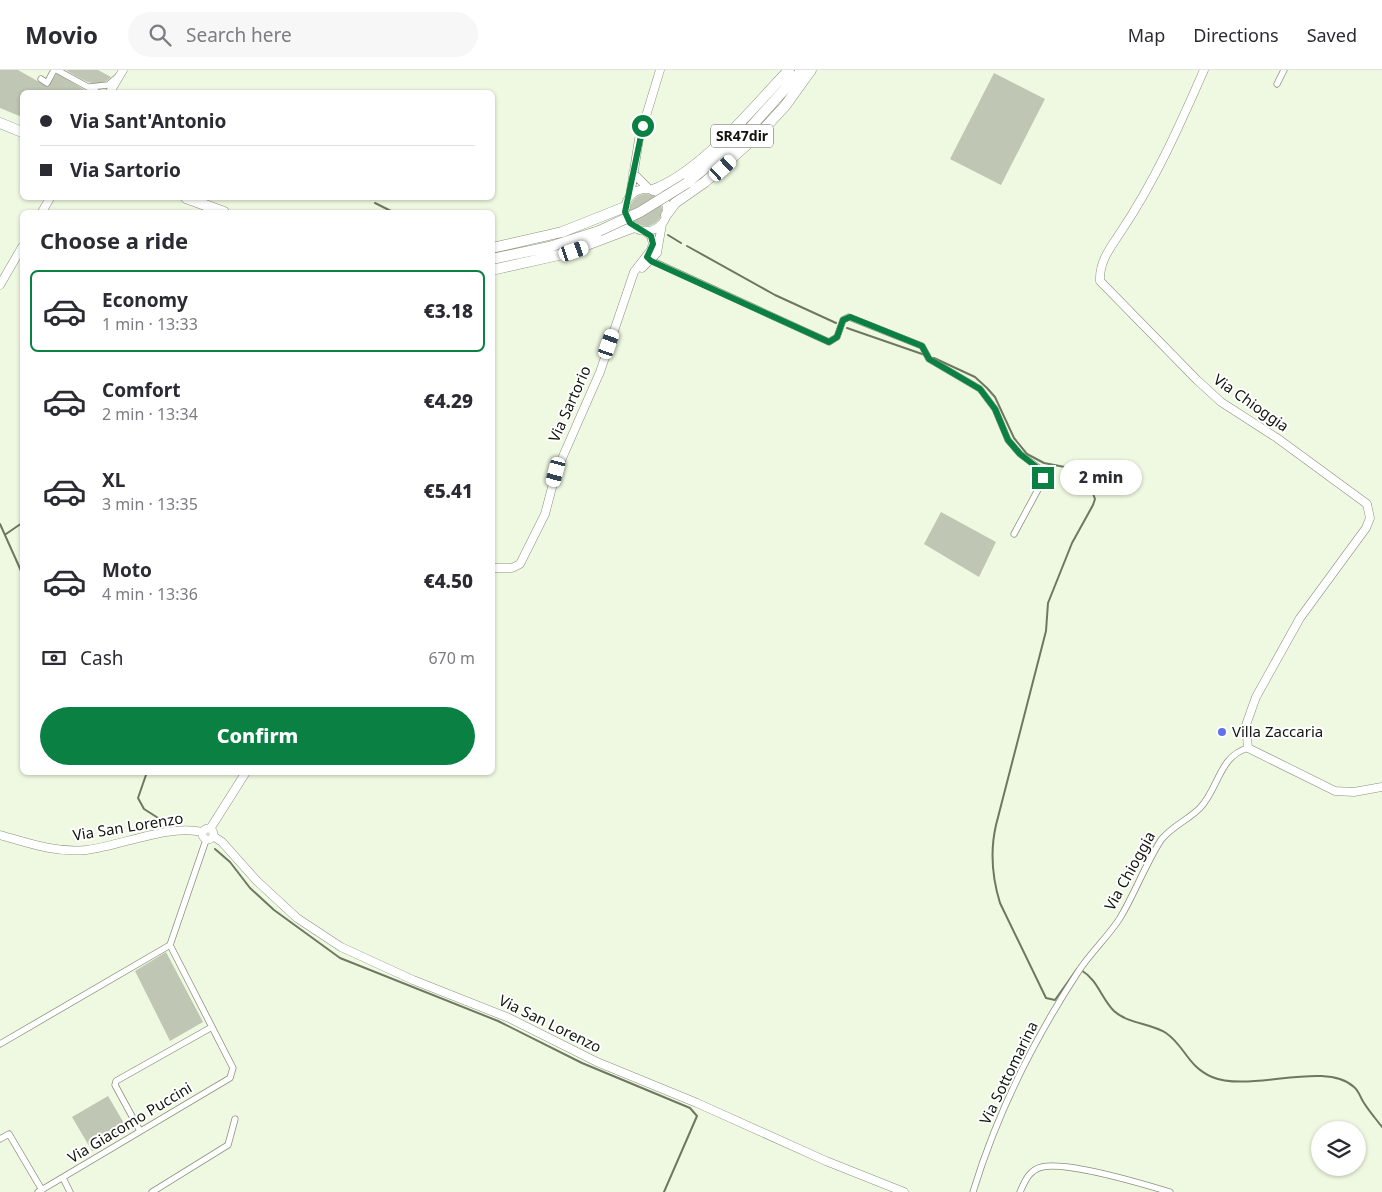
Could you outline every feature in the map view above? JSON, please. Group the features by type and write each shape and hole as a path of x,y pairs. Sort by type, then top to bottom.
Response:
{"highway":[{"path":"651,190 679,176 715,147 789,70"},
{"name":"SR47dir","path":"495,258 549,247 599,231 640,212 687,183 740,138 802,70"},
{"path":"664,220 675,203 705,182 760,133 785,106 811,70"},
{"path":"0,123 20,131"},
{"path":"191,200 219,210"},
{"path":"495,247 562,232 625,207"},
{"path":"495,269 564,254 634,227"}],"street":[{"path":"41,79 47,83 56,70 89,90 108,86 122,72"},
{"path":"660,70 639,139 630,196 625,207 627,218 634,227 645,231 651,236 653,244 649,259 829,342 837,337 843,320 850,317 922,346 929,359 980,389 995,409 1008,440 1020,454 1043,472 1041,484 1014,534"},
{"name":"Via Chioggia","path":"1081,968 1117,922 1166,834 1200,808 1227,760 1238,751 1248,748 1246,725 1256,697 1300,618 1366,528 1370,512 1367,504 1352,491 1222,402 1196,380 1107,291 1100,280 1099,269 1104,258 1146,195 1204,70"},
{"path":"1277,84 1284,70"},
{"path":"111,90 122,72"},
{"path":"633,173 651,190 663,197 666,203 664,220 654,229 645,231"},
{"path":"630,196 639,190 651,190"},
{"name":"Via Sartorio","path":"495,568 512,568 520,564 545,514 556,472 600,372 630,283 649,259 657,253 664,220"},
{"path":"0,285 20,250"},
{"path":"1248,748 1335,791 1354,792 1382,787"},
{"path":"0,1044 170,945 208,834 244,775"},
{"name":"Via San Lorenzo","path":"0,835 40,846 85,850 183,831 208,834 222,842 257,881 297,918 341,947 413,980 509,1018 597,1062 697,1103 826,1161 904,1192"},
{"path":"140,1131 115,1085 116,1082 212,1027 170,945"},
{"name":"Via Sottomarina","path":"973,1192 995,1127 1009,1095 1049,1020 1081,968"},
{"name":"Via Giacomo Puccini","path":"40,1191 230,1078 233,1074 233,1068 212,1027"},
{"path":"152,1192 228,1144 235,1119"},
{"path":"0,1139 9,1134 40,1191"},
{"path":"1020,1192 1027,1177 1042,1166 1063,1167 1103,1174 1170,1192"},
{"path":"63,1178 70,1192"}],"green space":[{"path":"0,70 18,70 48,87 57,73 85,90 20,90 20,116 0,108"},
{"path":"66,70 98,70 111,77 106,81 94,83 83,80"},
{"path":"994,73 1045,99 1001,185 950,159"},
{"path":"646,194 657,199 662,210 657,221 646,226 635,221 630,210 635,199"},
{"path":"941,512 996,542 979,577 924,544"},
{"path":"166,952 203,1022 170,1041 135,971"},
{"path":"108,1096 128,1130 92,1151 72,1117"}],"waterway":[{"path":"375,203 389,210"},
{"path":"668,235 681,243"},
{"path":"687,246 775,295 836,323"},
{"path":"847,328 925,355"},
{"path":"934,358 975,377 995,397 1014,438 1027,454 1044,463 1070,468 1077,472 1091,488 1095,499 1072,543 1048,603 1046,631 996,825 993,854 995,884 1000,903 1046,998 1055,1000 1077,969"},
{"path":"0,524 20,569"},
{"path":"6,534 20,524"},
{"path":"146,775 138,798 144,809 174,828"},
{"path":"215,849 230,862 250,888 274,910 340,958 498,1021 582,1063 690,1108 697,1116 664,1192"},
{"path":"1081,970 1087,974 1114,1011 1126,1019 1166,1033 1178,1044 1191,1062 1212,1077 1228,1081 1246,1082 1306,1076 1325,1076 1341,1079 1356,1089 1382,1127"}],"place":[{"name":"Villa Zaccaria","path":"1222,732"}],"route":[{"path":"643,126 639,139 630,196 625,212 634,227 645,231 651,236 653,244 647,257 651,261 829,342 834,341 837,337 843,320 850,317 922,346 929,359 980,389 995,409 1008,440 1020,454 1039,467 1043,472 1043,478"}]}
